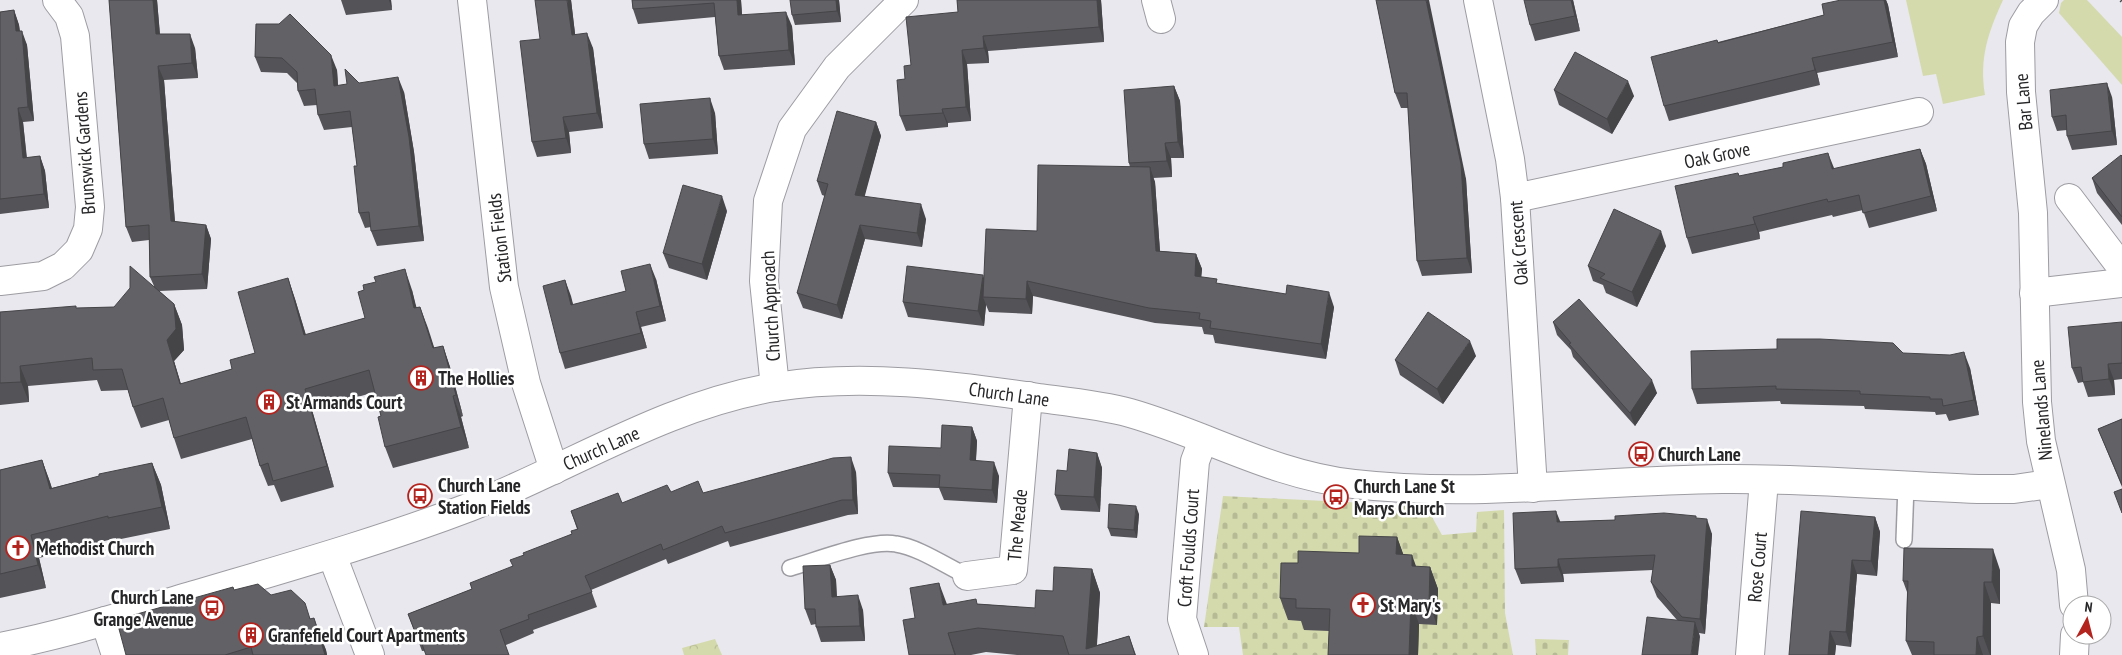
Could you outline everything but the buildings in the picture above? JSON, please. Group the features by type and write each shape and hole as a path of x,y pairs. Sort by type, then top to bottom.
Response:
{"street":[{"name":"Brunswick Gardens","path":"0,282 43,276 63,266 79,250 88,229 90,207 75,36 69,16 57,0"},
{"name":"Station Fields","path":"472,0 504,287 526,383 554,470"},
{"name":"Oak Crescent","path":"1478,0 1516,198 1534,488"},
{"name":"Bar Lane","path":"2033,213 2021,92 2020,42 2023,26 2031,13 2043,1"},
{"name":"Church Approach","path":"775,387 764,281 768,201 792,129 837,67 894,4"},
{"name":"Oak Grove","path":"1516,198 1919,112"},
{"path":"2070,198 2122,268"},
{"name":"Ninelands Lane","path":"2033,213 2040,441 2071,570 2073,595"},
{"path":"2034,293 2122,283"},
{"name":"Church Lane","path":"0,647 105,621 332,555 476,504 694,408 734,396 775,387 825,382 941,384 1106,408 1133,414 1261,463 1322,480 1419,489 1534,488 1720,479 1987,489 2050,484"},
{"name":"The Meade","path":"967,576 1013,570 1028,396"},
{"name":"Croft Foulds Court","path":"1194,655 1182,619 1195,461 1203,440"},
{"name":"Rose Court","path":"1750,655 1764,480"},
{"path":"332,555 370,655"},
{"path":"105,621 116,655"}],"lane":[{"path":"1904,540 1906,486"},
{"name":"The Meade","path":"790,568 876,544 896,544 916,551 967,576"}],"green space":[{"path":"1906,0 2003,0 1986,46 1983,69 1985,95 1943,104 1936,74 1923,76"},
{"path":"2064,0 2087,0 2122,37 2122,85 2059,13 2061,3"},
{"path":"1223,496 1426,506 1442,535 1476,532 1477,512 1504,510 1505,613 1513,655 1243,655 1239,627 1204,627"},
{"path":"715,639 722,655 684,655 682,648"},
{"path":"1535,639 1569,640 1568,655 1536,655"}],"place":[{"name":"The Hollies","path":"421,378"},
{"name":"St Armands Court","path":"269,402"},
{"name":"Church Lane","path":"1641,454"},
{"name":"Church Lane Station Fields","path":"420,496"},
{"name":"Church Lane St Marys Church","path":"1336,497"},
{"name":"Methodist Church","path":"18,548"},
{"name":"St Mary's","path":"1363,605"},
{"name":"Church Lane Grange Avenue","path":"212,608"},
{"name":"Granfefield Court Apartments","path":"251,635"}]}
